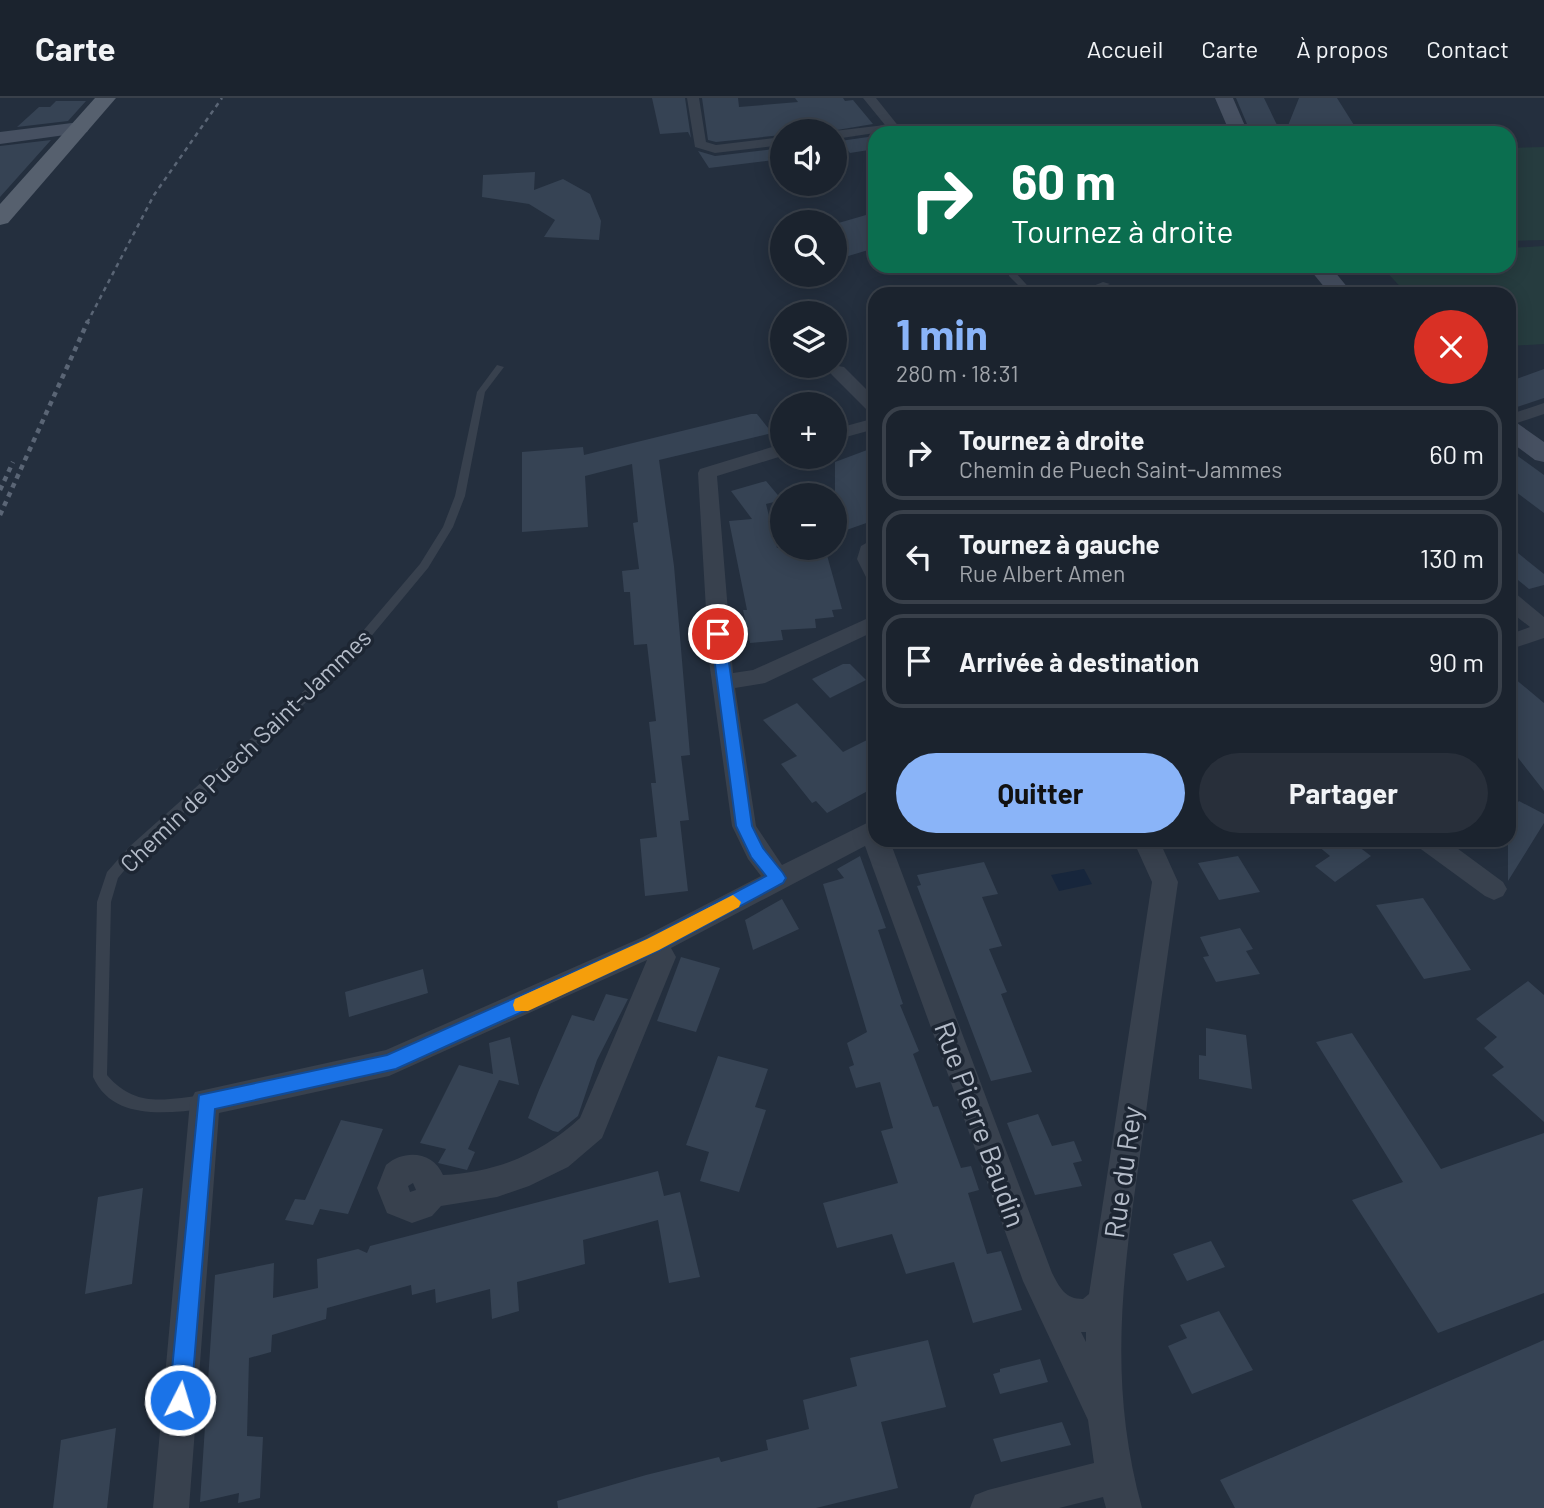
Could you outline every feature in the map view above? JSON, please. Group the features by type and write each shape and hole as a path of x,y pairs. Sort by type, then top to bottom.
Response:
{"main road":[{"path":"0,218 106,98"}],"street":[{"path":"693,98 700,144 715,149 770,142"},
{"path":"869,98 893,126"},
{"path":"1224,98 1236,126"},
{"path":"0,138 80,128"},
{"path":"847,134 868,132"},
{"path":"1324,273 1336,287"},
{"path":"845,378 868,401"},
{"path":"1516,418 1544,408"},
{"path":"847,431 868,425"},
{"path":"1516,434 1544,454"},
{"path":"770,454 707,473 720,661 744,826 757,852 778,878"},
{"path":"1516,605 1544,629 1516,640"},
{"path":"725,682 757,677 868,625"},
{"name":"Chemin de Puech Saint-Jammes","path":"205,1102 389,1063 653,944 868,832"},
{"name":"Rue Pierre Baudin","path":"879,847 1049,1303 1102,1413"},
{"name":"Rue du Rey","path":"1119,1492 1102,1413 1105,1302 1165,882 1149,847"},
{"path":"1436,847 1494,890"},
{"path":"431,1191 464,1190 528,1171 574,1146 591,1128 662,957 653,944"},
{"path":"171,1508 205,1102"},
{"path":"1049,1303 1079,1317 1092,1315 1105,1302"},
{"path":"988,1508 1119,1492"}],"lane":[{"path":"1013,274 1025,287"},
{"path":"1097,287 1106,284"},
{"name":"Chemin de Puech Saint-Jammes","path":"205,1102 148,1107 111,1093 100,1077 104,902 113,876 133,851 355,648 424,566 448,527 460,496 481,392 500,367"}],"green space":[{"path":"1544,147 1544,240 1516,241 1516,148"},
{"path":"1544,246 1544,344 1516,346 1516,287 1400,287 1388,273 1516,273 1516,248"}],"water":[{"path":"1084,869 1092,884 1059,891 1051,875"}],"building":[{"path":"652,98 685,98 691,138 688,132 660,134"},
{"path":"702,98 738,98 739,107 798,102 795,98 843,98 845,101 853,100 873,124 847,128 847,119 770,119 770,136 716,142 708,140"},
{"path":"1236,98 1264,98 1277,125 1247,124"},
{"path":"1299,98 1337,98 1355,126 1288,126"},
{"path":"56,101 86,101 68,121 17,127 39,107 50,107"},
{"path":"868,137 868,150 850,153 847,149 847,140"},
{"path":"51,140 0,197 0,146"},
{"path":"770,149 770,160 709,168 698,151 715,156"},
{"path":"535,172 534,190 563,179 590,194 601,221 599,240 544,237 555,220 529,204 482,197 483,175"},
{"path":"868,216 868,250 847,256 847,221"},
{"path":"1544,369 1544,398 1516,407 1516,379"},
{"path":"751,414 757,414 770,430 770,433 659,460 674,566 690,755 681,756 689,820 680,821 688,891 645,896 640,839 657,837 651,783 656,783 649,722 656,721 647,644 634,645 630,592 624,592 622,571 639,569 633,523 638,522 632,464 585,476 588,527 522,532 522,452 583,447 584,455"},
{"path":"868,450 868,522 847,530 847,483 835,483 835,469 847,469 847,458"},
{"path":"1516,455 1544,475 1544,513 1516,492"},
{"path":"766,481 770,486 770,503 766,504 770,520 770,560 828,560 842,609 832,610 834,617 815,619 816,628 781,630 783,640 750,643 743,610 747,610 729,521 752,519 731,491"},
{"path":"1516,551 1544,574 1544,585 1529,589 1516,578"},
{"path":"843,664 850,664 866,680 830,698 812,679"},
{"path":"1516,680 1544,703 1544,791 1516,755"},
{"path":"797,703 843,752 868,740 868,791 827,813 816,801 812,803 781,764 797,756 763,720"},
{"path":"1519,801 1544,814 1544,823 1508,881 1508,847 1516,847 1516,804"},
{"path":"1319,847 1359,847 1371,856 1335,882 1315,866 1330,856"},
{"path":"860,856 886,928 878,930 903,1004 900,1005 919,1051 913,1054 933,1107 938,1106 961,1168 971,1166 979,1190 968,1193 987,1254 1001,1251 1022,1310 973,1323 954,1262 906,1274 892,1234 837,1248 823,1203 898,1183 881,1131 893,1128 880,1082 856,1088 849,1067 854,1065 847,1043 867,1032 823,884 844,878 837,869"},
{"path":"1238,856 1260,892 1219,900 1198,863"},
{"path":"984,862 998,894 982,897 1002,946 989,949 1007,992 1001,994 1032,1072 991,1081 917,886 921,885 917,875"},
{"path":"1423,898 1471,970 1424,979 1376,905"},
{"path":"782,899 799,929 753,950 745,920"},
{"path":"1240,928 1253,949 1246,951 1260,974 1216,982 1203,957 1209,956 1200,937"},
{"path":"681,957 720,968 696,1032 657,1021"},
{"path":"423,969 428,993 349,1017 345,992"},
{"path":"1528,981 1544,995 1544,1122 1492,1075 1504,1067 1484,1048 1497,1037 1476,1019"},
{"path":"606,994 628,999 597,1060 578,1116 558,1132 553,1131 528,1118 572,1015 594,1021"},
{"path":"1206,1028 1246,1035 1252,1089 1199,1079 1199,1055 1206,1056"},
{"path":"1352,1033 1441,1169 1544,1133 1544,1293 1438,1333 1352,1200 1403,1182 1316,1042"},
{"path":"510,1037 519,1085 499,1080 468,1149 475,1152 467,1170 438,1163 446,1149 420,1143 459,1065 493,1074 489,1043"},
{"path":"718,1056 768,1069 755,1107 766,1110 739,1192 700,1181 709,1152 686,1145"},
{"path":"1038,1114 1052,1146 1074,1141 1082,1161 1073,1163 1082,1186 1035,1195 1007,1123"},
{"path":"341,1120 383,1129 348,1214 320,1209 313,1225 285,1220 295,1199 305,1200"},
{"path":"658,1171 664,1196 680,1192 700,1277 669,1283 658,1220 583,1240 585,1264 517,1282 519,1311 492,1319 490,1289 436,1303 435,1289 412,1295 411,1285 327,1308 326,1319 272,1335 271,1352 249,1358 247,1436 263,1437 260,1498 238,1503 239,1493 200,1502 215,1275 274,1263 273,1298 318,1288 317,1259 358,1249 367,1253 370,1246"},
{"path":"143,1188 132,1284 85,1294 98,1197"},
{"path":"1211,1241 1225,1267 1187,1281 1173,1254"},
{"path":"1219,1311 1253,1370 1192,1394 1168,1346 1187,1338 1180,1325"},
{"path":"928,1340 946,1407 881,1422 898,1488 816,1508 558,1508 557,1501 646,1475 719,1457 721,1462 768,1450 766,1440 809,1429 803,1400 857,1386 850,1358"},
{"path":"1544,1340 1544,1508 1235,1508 1220,1480"},
{"path":"1040,1359 1048,1382 1000,1394 993,1374 1000,1372 1000,1369"},
{"path":"1062,1422 1071,1445 1001,1462 993,1439"},
{"path":"116,1428 107,1508 53,1508 61,1440"}],"railway":[{"path":"88,322 154,195 222,98"},
{"path":"0,515 88,322"},
{"path":"0,490 13,462"}],"slow traffic":[{"path":"522,1005 653,944 733,902"}],"route":[{"path":"180,1400 205,1102 389,1063 653,944 778,878 757,852 744,826 718,634"}]}
